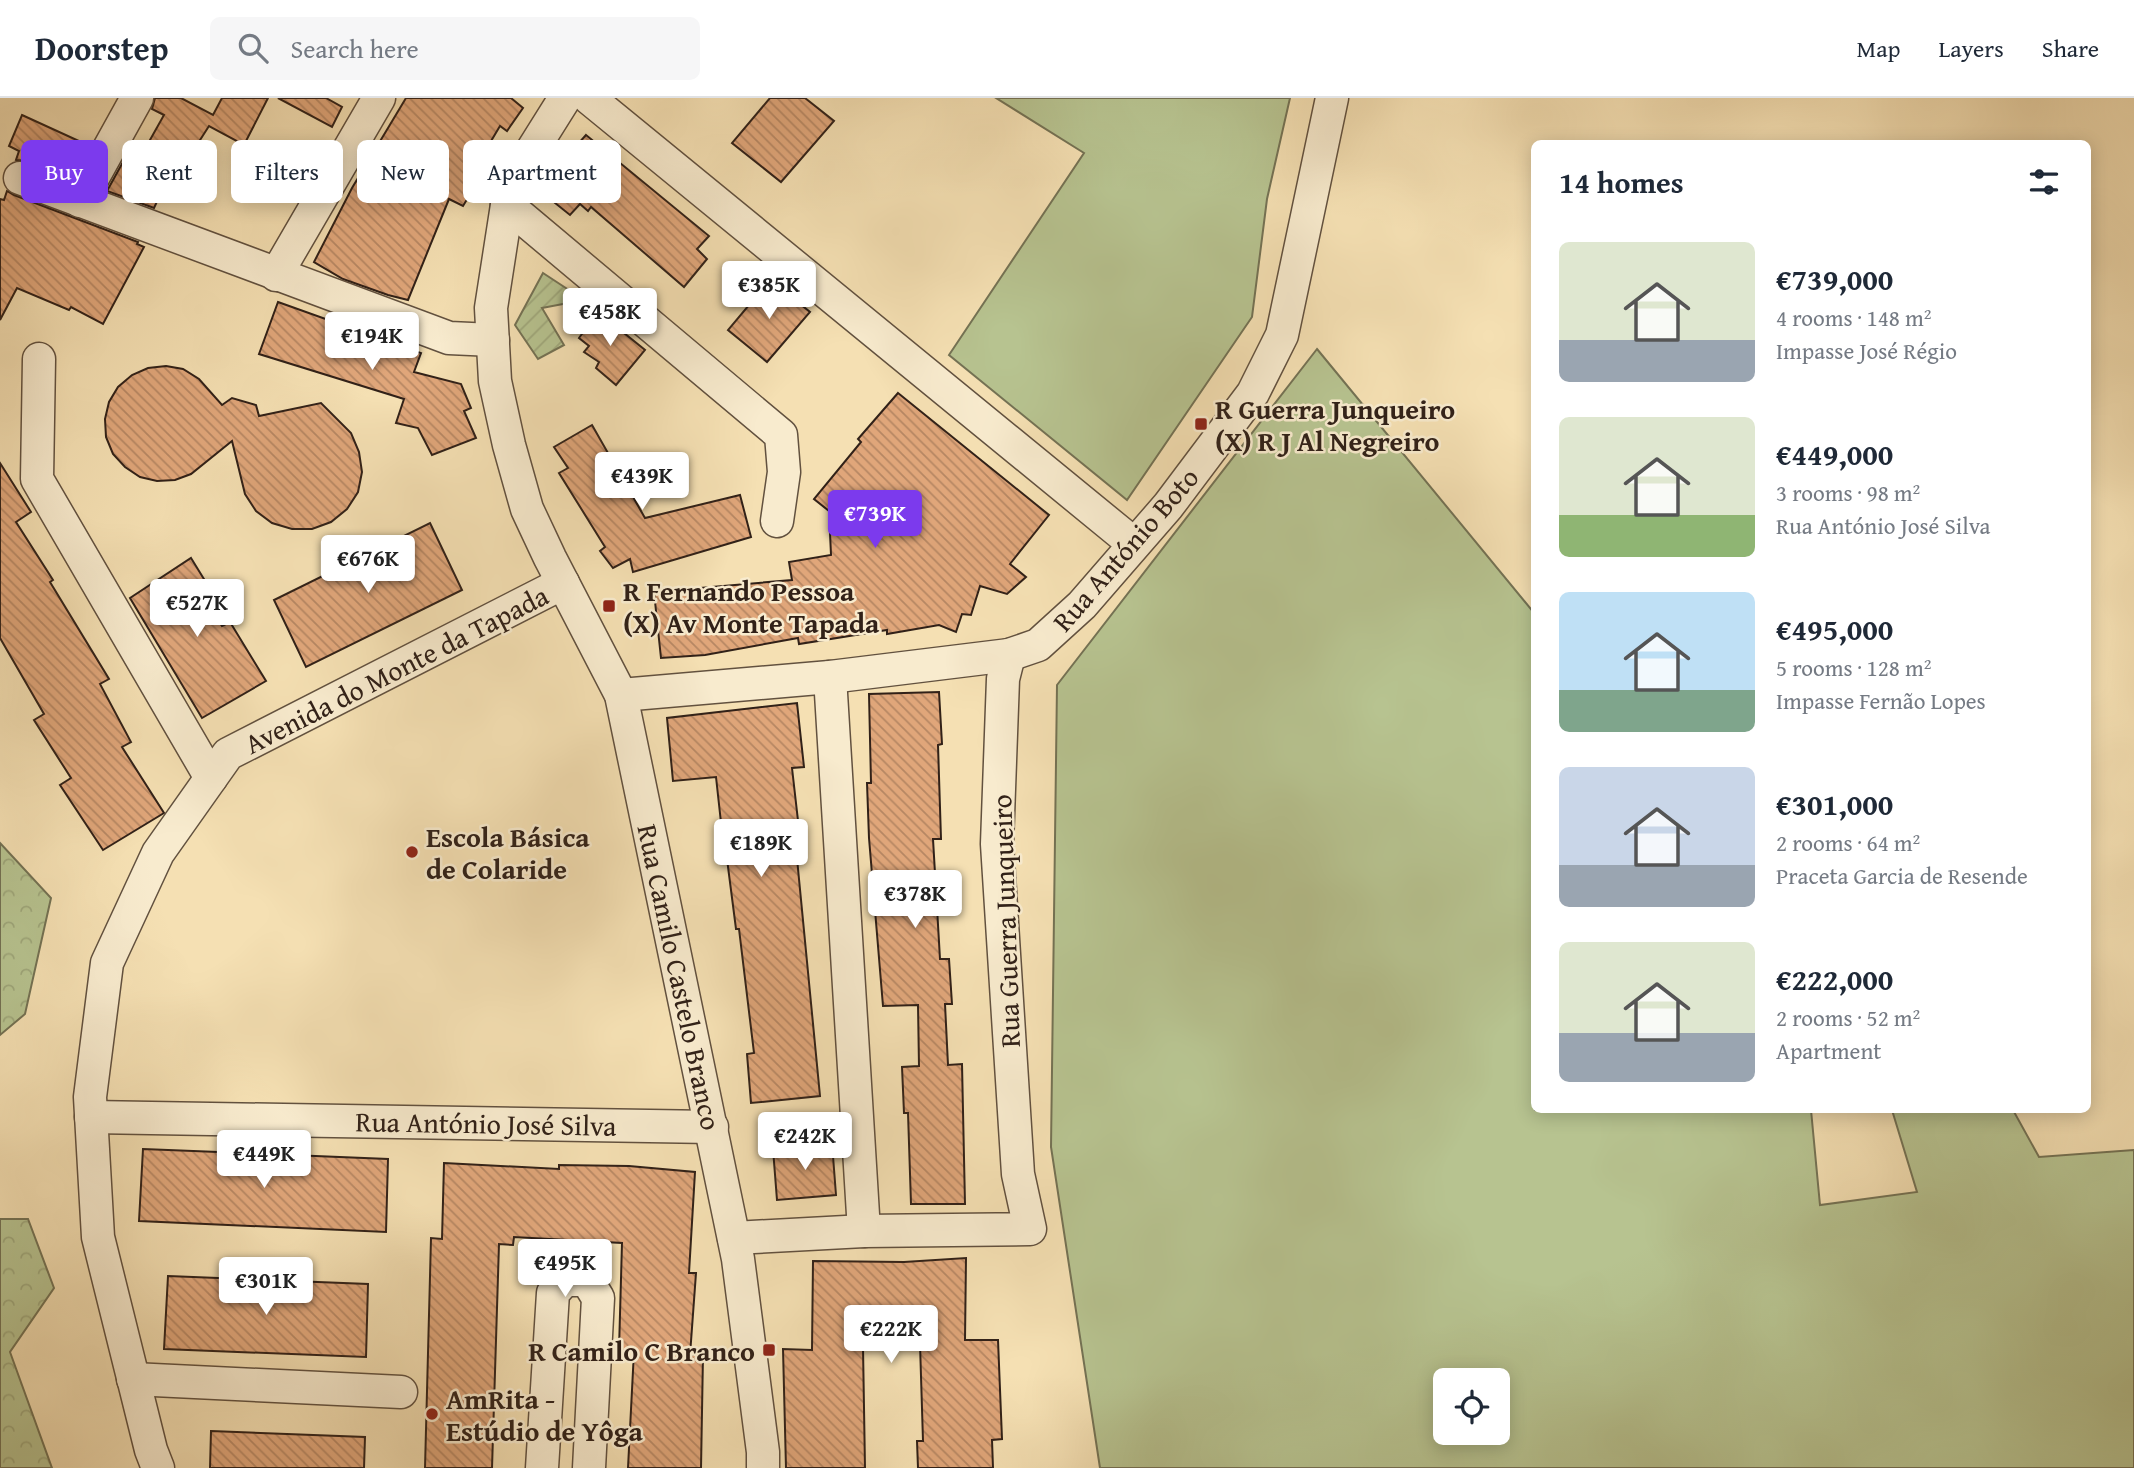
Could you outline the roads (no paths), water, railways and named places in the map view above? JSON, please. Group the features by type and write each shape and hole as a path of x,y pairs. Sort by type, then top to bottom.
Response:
{"street":[{"path":"108,150 137,98"},
{"path":"276,275 379,98"},
{"name":"Rua Camilo Castelo Branco","path":"565,98 528,157 507,205 491,308 495,381 527,509 621,695 734,1238 763,1468"},
{"path":"589,98 1134,544"},
{"name":"Rua António Boto","path":"621,695 830,677 1009,655 1038,645 1082,605 1168,506 1253,393 1282,335 1332,98"},
{"path":"85,203 449,338 493,340"},
{"path":"507,205 781,435 784,472 777,521"},
{"path":"39,359 37,479 211,778"},
{"name":"Avenida do Monte da Tapada","path":"158,1468 98,1237 90,1097 107,963 158,853 228,754 563,583"},
{"name":"Rua Guerra Junqueiro","path":"864,1231 1030,1229 1018,1174 997,844 1003,679 1009,655"},
{"path":"734,1238 864,1231 830,677"},
{"name":"Rua António José Silva","path":"91,1117 712,1127"},
{"path":"542,1468 553,1293 565,1280 587,1280 598,1298 589,1468"},
{"path":"133,1379 401,1392"}],"place":[{"name":"R Guerra Junqueiro (X) R J Al Negreiro","path":"1201,424"},
{"name":"R Fernando Pessoa (X) Av Monte Tapada","path":"609,606"},
{"name":"Escola Básica de Colaride","path":"412,852"},
{"name":"R Camilo C Branco","path":"769,1350"},
{"name":"AmRita - Estúdio de Yôga","path":"432,1414"}]}
